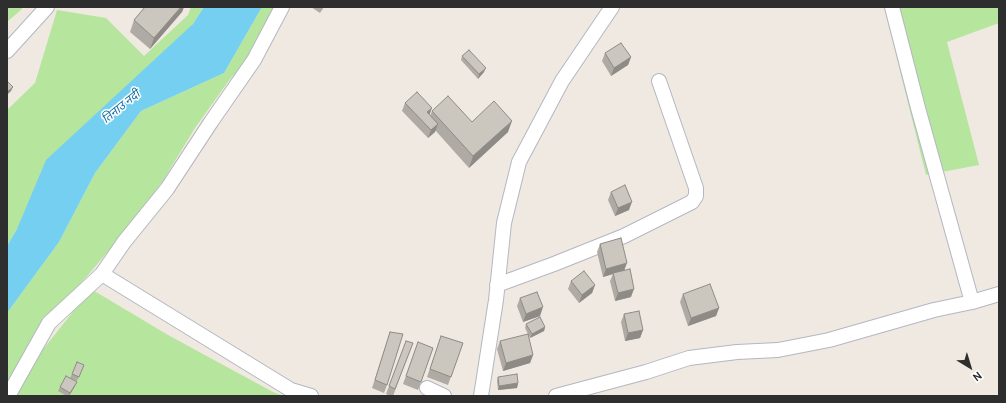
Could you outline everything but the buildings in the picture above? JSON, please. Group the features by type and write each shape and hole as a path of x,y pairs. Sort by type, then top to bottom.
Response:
{"street":[{"path":"7,51 48,7"},
{"path":"8,396 49,323 102,274 124,242 167,189 254,60 282,7"},
{"path":"481,396 496,300 504,223 519,162 562,81 612,7"},
{"path":"892,7 918,108 972,302"},
{"path":"497,285 624,236 692,202 696,196 696,188 660,82"},
{"path":"102,274 291,390 311,396"},
{"path":"556,396 646,372 689,358 737,352 778,350 829,340 934,310 972,302 999,294"},
{"path":"427,388 444,396"}],"green space":[{"path":"7,7 22,7 22,9 7,22"},
{"path":"191,7 204,7 193,24 17,229 7,246 7,110 35,83 57,10 106,18 144,56 188,15"},
{"path":"262,7 275,7 249,60 230,79 195,128 162,182 132,223 88,275 45,321 7,384 7,313 59,242 95,173 141,111 224,73"},
{"path":"884,7 999,7 999,23 947,42 979,165 926,175"},
{"path":"91,289 168,335 273,392 284,396 16,396 37,357"}],"water":[{"name":"तिनाउ नदी","path":"204,7 262,7 224,73 141,111 95,173 59,242 7,313 7,246 17,229 46,160 193,24"}]}
